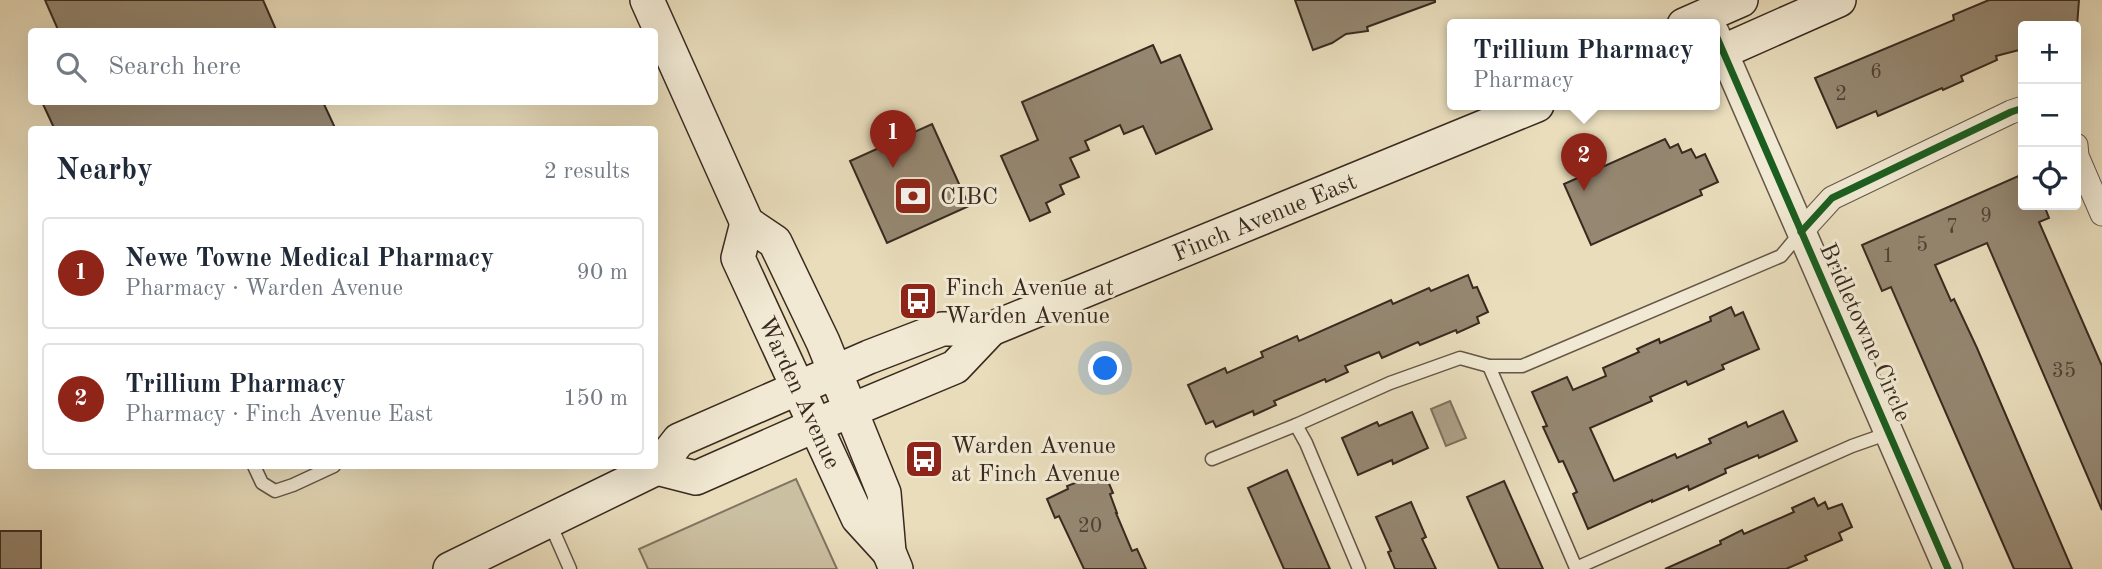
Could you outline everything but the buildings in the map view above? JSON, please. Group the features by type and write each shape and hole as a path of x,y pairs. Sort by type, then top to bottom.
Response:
{"main road":[{"path":"648,0 747,223"},
{"path":"1719,19 1741,0"},
{"path":"1720,26 1839,0"},
{"name":"Finch Avenue East","path":"658,467 679,440 834,372 942,329 991,329 1525,110"},
{"name":"Warden Avenue","path":"747,223 775,242 823,342 884,492 893,560 858,517 738,258 747,223"},
{"name":"Finch Avenue East","path":"658,468 696,478 955,368 991,329"},
{"name":"Finch Avenue East","path":"450,569 655,469"}],"street":[{"name":"Bridletowne Circle","path":"1720,55 1801,232 1948,569"},
{"path":"1801,232 1832,198 2018,110"},
{"path":"2076,147 2077,156 2102,214"}],"lane":[{"path":"1212,459 1390,383 1460,358 1489,366 1522,366 1781,256 1801,232"},
{"path":"1489,366 1576,568 1852,446 1889,433"},
{"path":"1296,425 1359,569"},
{"path":"256,469 262,482 275,491 328,469"},
{"path":"549,521 570,569"}],"shaded area":[{"path":"1450,401 1466,438 1446,446 1431,409"},
{"path":"796,479 837,569 648,569 639,549"}],"cycle path":[{"path":"1720,45 1948,569"},
{"path":"1801,232 1832,198 2018,110"}],"place":[{"name":"Newe Towne Medical Pharmacy","path":"893,168"},
{"name":"Trillium Pharmacy","path":"1584,191"},
{"name":"CIBC","path":"913,196"},
{"name":"Finch Avenue at Warden Avenue","path":"918,301"},
{"name":"Warden Avenue at Finch Avenue","path":"924,459"}]}
